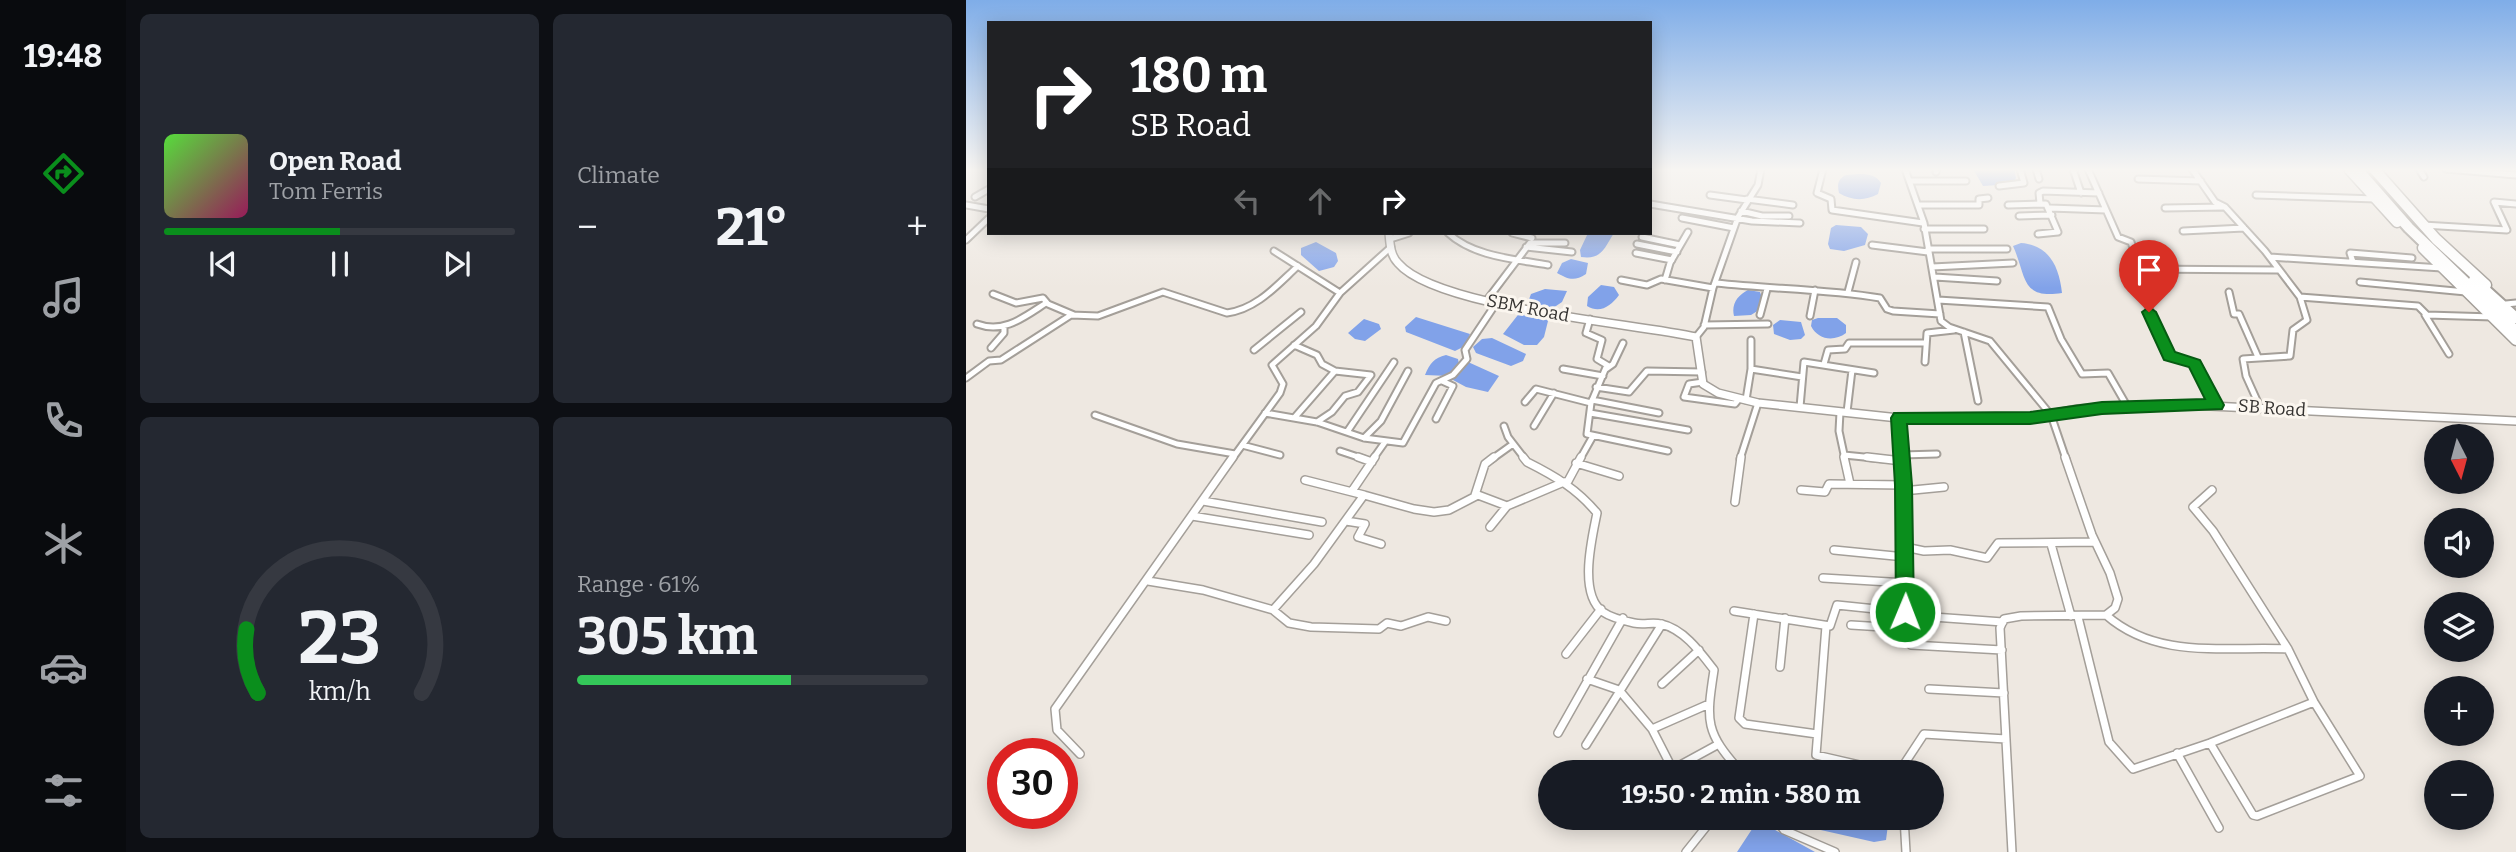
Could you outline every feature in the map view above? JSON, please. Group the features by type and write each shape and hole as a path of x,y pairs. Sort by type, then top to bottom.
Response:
{"highway":[{"path":"2384,209 2516,340"},
{"path":"2392,209 2516,331"},
{"path":"2401,209 2414,224 2516,318"},
{"path":"2409,209 2423,225 2511,304 2516,313"}],"street":[{"path":"1682,209 1752,221 1800,223"},
{"path":"1832,209 1924,226 1984,229"},
{"path":"1920,209 1935,276 1941,321 1955,329 1983,336 1996,346 2051,415 2095,542 2118,599 2115,608 2106,615 2021,616 2004,619 2000,628 2012,852"},
{"path":"2038,234 2058,233 2050,209"},
{"path":"2071,209 2106,210 2118,237 2131,242 2139,268 2136,277 2169,356 2194,364 2216,405"},
{"path":"2227,209 2270,257 2300,297 2307,320 2293,330 2291,355 2285,358 2246,357 2243,365 2260,407"},
{"path":"2423,225 2507,230 2497,209"},
{"path":"1751,340 1751,369 1743,400 1735,404 1684,397 1689,384 1703,382 1696,337 1704,325 1714,286 1741,211 1762,216 1789,216"},
{"path":"2020,216 2052,215"},
{"path":"1682,218 1734,228"},
{"path":"966,240 987,220"},
{"path":"2183,231 2244,228"},
{"path":"1665,280 1672,260 1688,232"},
{"path":"1450,235 1469,247 1548,265"},
{"path":"1642,237 1680,245"},
{"path":"1080,754 1075,746 1058,734 1052,721 1055,709 1280,393 1283,384 1272,365 1316,326 1340,293 1390,240"},
{"name":"SBM Road","path":"1390,240 1398,264 1433,287 1554,315 1682,332 1696,337"},
{"path":"1487,299 1531,240"},
{"path":"1531,240 1565,243"},
{"path":"1531,240 1572,252"},
{"path":"1637,244 1677,252"},
{"path":"1872,245 1928,250 2007,249"},
{"path":"1274,251 1340,293"},
{"path":"1636,253 1672,260"},
{"path":"2353,262 2350,253 2412,258"},
{"path":"2270,257 2442,268"},
{"path":"1848,292 1856,262"},
{"path":"1932,267 2013,263"},
{"path":"993,293 1016,303 1041,298 1073,315 1098,316 1163,292 1234,313 1258,300 1298,266"},
{"path":"2139,268 2278,270"},
{"path":"1935,276 1997,281"},
{"path":"1621,280 1644,286 1665,280 1714,286 1848,292 1880,298 1887,309 1893,311 1940,314"},
{"path":"2360,282 2466,292"},
{"path":"1760,315 1767,289"},
{"path":"1810,316 1815,290"},
{"path":"2229,292 2234,314 2239,314 2258,357"},
{"path":"2300,297 2418,306 2449,354"},
{"path":"1938,300 2048,307 2061,339 2081,373 2108,373 2127,406"},
{"path":"1265,413 1317,422 1364,438 1403,443 1440,380 1453,375 1467,359 1465,350 1497,302"},
{"path":"977,324 986,328 1004,328 1046,303"},
{"path":"1254,350 1301,312"},
{"path":"966,378 989,361 1001,360 1073,315"},
{"path":"2425,315 2493,317"},
{"path":"1590,319 1586,333 1602,340 1597,359 1607,364 1591,401 1587,433 1668,451"},
{"path":"1704,325 1733,327 1768,324"},
{"path":"991,348 1004,334 1004,328"},
{"path":"1925,362 1927,333 1955,329"},
{"path":"1964,332 1978,401"},
{"path":"1604,373 1613,364 1623,343"},
{"path":"1824,364 1828,350 1845,349 1849,343 1926,343"},
{"path":"1294,345 1317,355 1322,364 1335,371 1371,376 1358,392 1345,396 1332,412 1317,422"},
{"path":"1347,432 1394,362"},
{"path":"1800,407 1804,362 1874,373"},
{"path":"1563,369 1604,373"},
{"path":"1751,369 1802,377"},
{"path":"1850,484 1839,431 1852,370"},
{"path":"1295,417 1335,371"},
{"path":"1364,438 1381,421 1408,371"},
{"path":"1596,387 1629,392 1647,371 1702,372"},
{"path":"1436,419 1453,385 1440,380"},
{"name":"SB Road","path":"1703,382 1718,393 1758,403 1899,418 2030,418 2127,406 2216,405 2516,421"},
{"path":"1525,402 1535,389 1659,413"},
{"path":"1534,426 1554,393"},
{"path":"1735,502 1739,463 1758,403"},
{"path":"1590,413 1688,430"},
{"path":"1095,415 1177,444 1235,454"},
{"path":"1851,625 1900,628 1905,613 1899,418"},
{"path":"1504,426 1504,432 1527,462 1565,482 1583,496 1598,518 1588,556 1592,598 1601,609 1637,624 1661,624 1683,636 1699,650 1715,675 1709,704 1711,726 1717,745 1730,760"},
{"path":"1490,527 1507,506 1565,482 1593,436"},
{"path":"1352,491 1385,442"},
{"path":"1475,495 1483,465 1513,444"},
{"path":"1242,445 1280,456"},
{"path":"1340,451 1372,462"},
{"path":"1844,455 1902,458 1937,454"},
{"path":"1576,463 1619,475"},
{"path":"1306,480 1390,500 1407,509 1437,512 1454,508 1475,495 1492,498 1507,506"},
{"path":"1801,490 1824,492 1828,484 1944,487"},
{"path":"2210,743 2253,815 2257,816 2360,778 2314,702 2288,649 2213,531 2193,507 2212,490"},
{"path":"1273,610 1314,564 1364,495"},
{"path":"1203,501 1322,522"},
{"path":"1192,516 1309,535"},
{"path":"1346,521 1365,524 1358,537 1381,544"},
{"path":"1905,547 1924,551 1950,550 1987,558 1998,543 2095,542"},
{"path":"2051,544 2075,617 2109,742 2115,752 2135,769 2314,702"},
{"path":"1834,550 1905,557"},
{"path":"1823,578 1906,583"},
{"path":"1148,581 1203,590 1273,610 1289,623 1311,628 1369,630 1379,629 1387,623 1401,626 1428,617 1446,621"},
{"path":"1734,611 1826,626 1832,626 1834,608 1837,605 2003,622"},
{"path":"1566,654 1601,609"},
{"path":"1754,614 1741,721 1745,724 1817,734"},
{"path":"2106,615 2135,636 2193,648 2288,649"},
{"path":"1558,733 1623,618"},
{"path":"1780,667 1785,618"},
{"path":"1586,745 1661,624"},
{"path":"1826,626 1817,734 1818,756 1836,760"},
{"path":"1911,645 2002,650"},
{"path":"1662,684 1699,650"},
{"path":"1587,678 1619,690 1652,729 1668,760"},
{"path":"1929,689 2004,693"},
{"path":"1652,729 1709,704"},
{"path":"1907,760 1924,734 2006,739"},
{"path":"1692,760 1717,745"},
{"path":"2177,753 2219,828"},
{"path":"1686,852 1700,830"},
{"path":"1784,830 1835,852"},
{"path":"1905,830 1906,852"}],"water":[{"path":"1836,225 1861,227 1868,234 1865,245 1844,251 1830,249 1828,244 1831,228"},
{"path":"1587,235 1613,235 1598,255 1581,257 1580,250"},
{"path":"1316,242 1336,253 1338,261 1334,267 1319,271 1301,255 1301,248"},
{"path":"2021,243 2039,248 2051,259 2062,293 2039,293 2027,283 2013,246"},
{"path":"1571,259 1588,263 1586,274 1571,279 1557,273 1562,263"},
{"path":"1601,285 1614,287 1619,295 1605,308 1587,306 1588,297"},
{"path":"1545,289 1567,291 1562,302 1553,308 1538,307 1528,302 1531,294"},
{"path":"1748,290 1760,292 1762,298 1759,310 1751,315 1734,316 1736,300"},
{"path":"1521,311 1540,314 1548,321 1544,337 1537,345 1524,345 1503,334"},
{"path":"1416,317 1470,334 1465,346 1455,351 1406,332 1405,327"},
{"path":"1837,318 1846,325 1846,333 1836,338 1822,337 1811,326 1812,320"},
{"path":"1364,319 1379,324 1381,329 1365,341 1355,339 1348,333"},
{"path":"1780,320 1801,322 1805,335 1801,339 1790,340 1774,334 1773,325"},
{"path":"1492,338 1526,354 1523,361 1511,366 1476,353 1473,347 1482,339"},
{"path":"1446,355 1458,359 1459,364 1449,376 1425,375 1433,362"},
{"path":"1468,362 1499,376 1488,392 1466,387 1453,380 1455,372"},
{"path":"1751,830 1775,830 1815,852 1737,852"},
{"path":"1821,830 1887,830 1886,840 1874,842"}],"route":[{"path":"1905,612 1899,418 2030,418 2102,408 2169,404 2216,405 2194,364 2169,356 2149,312"}]}
